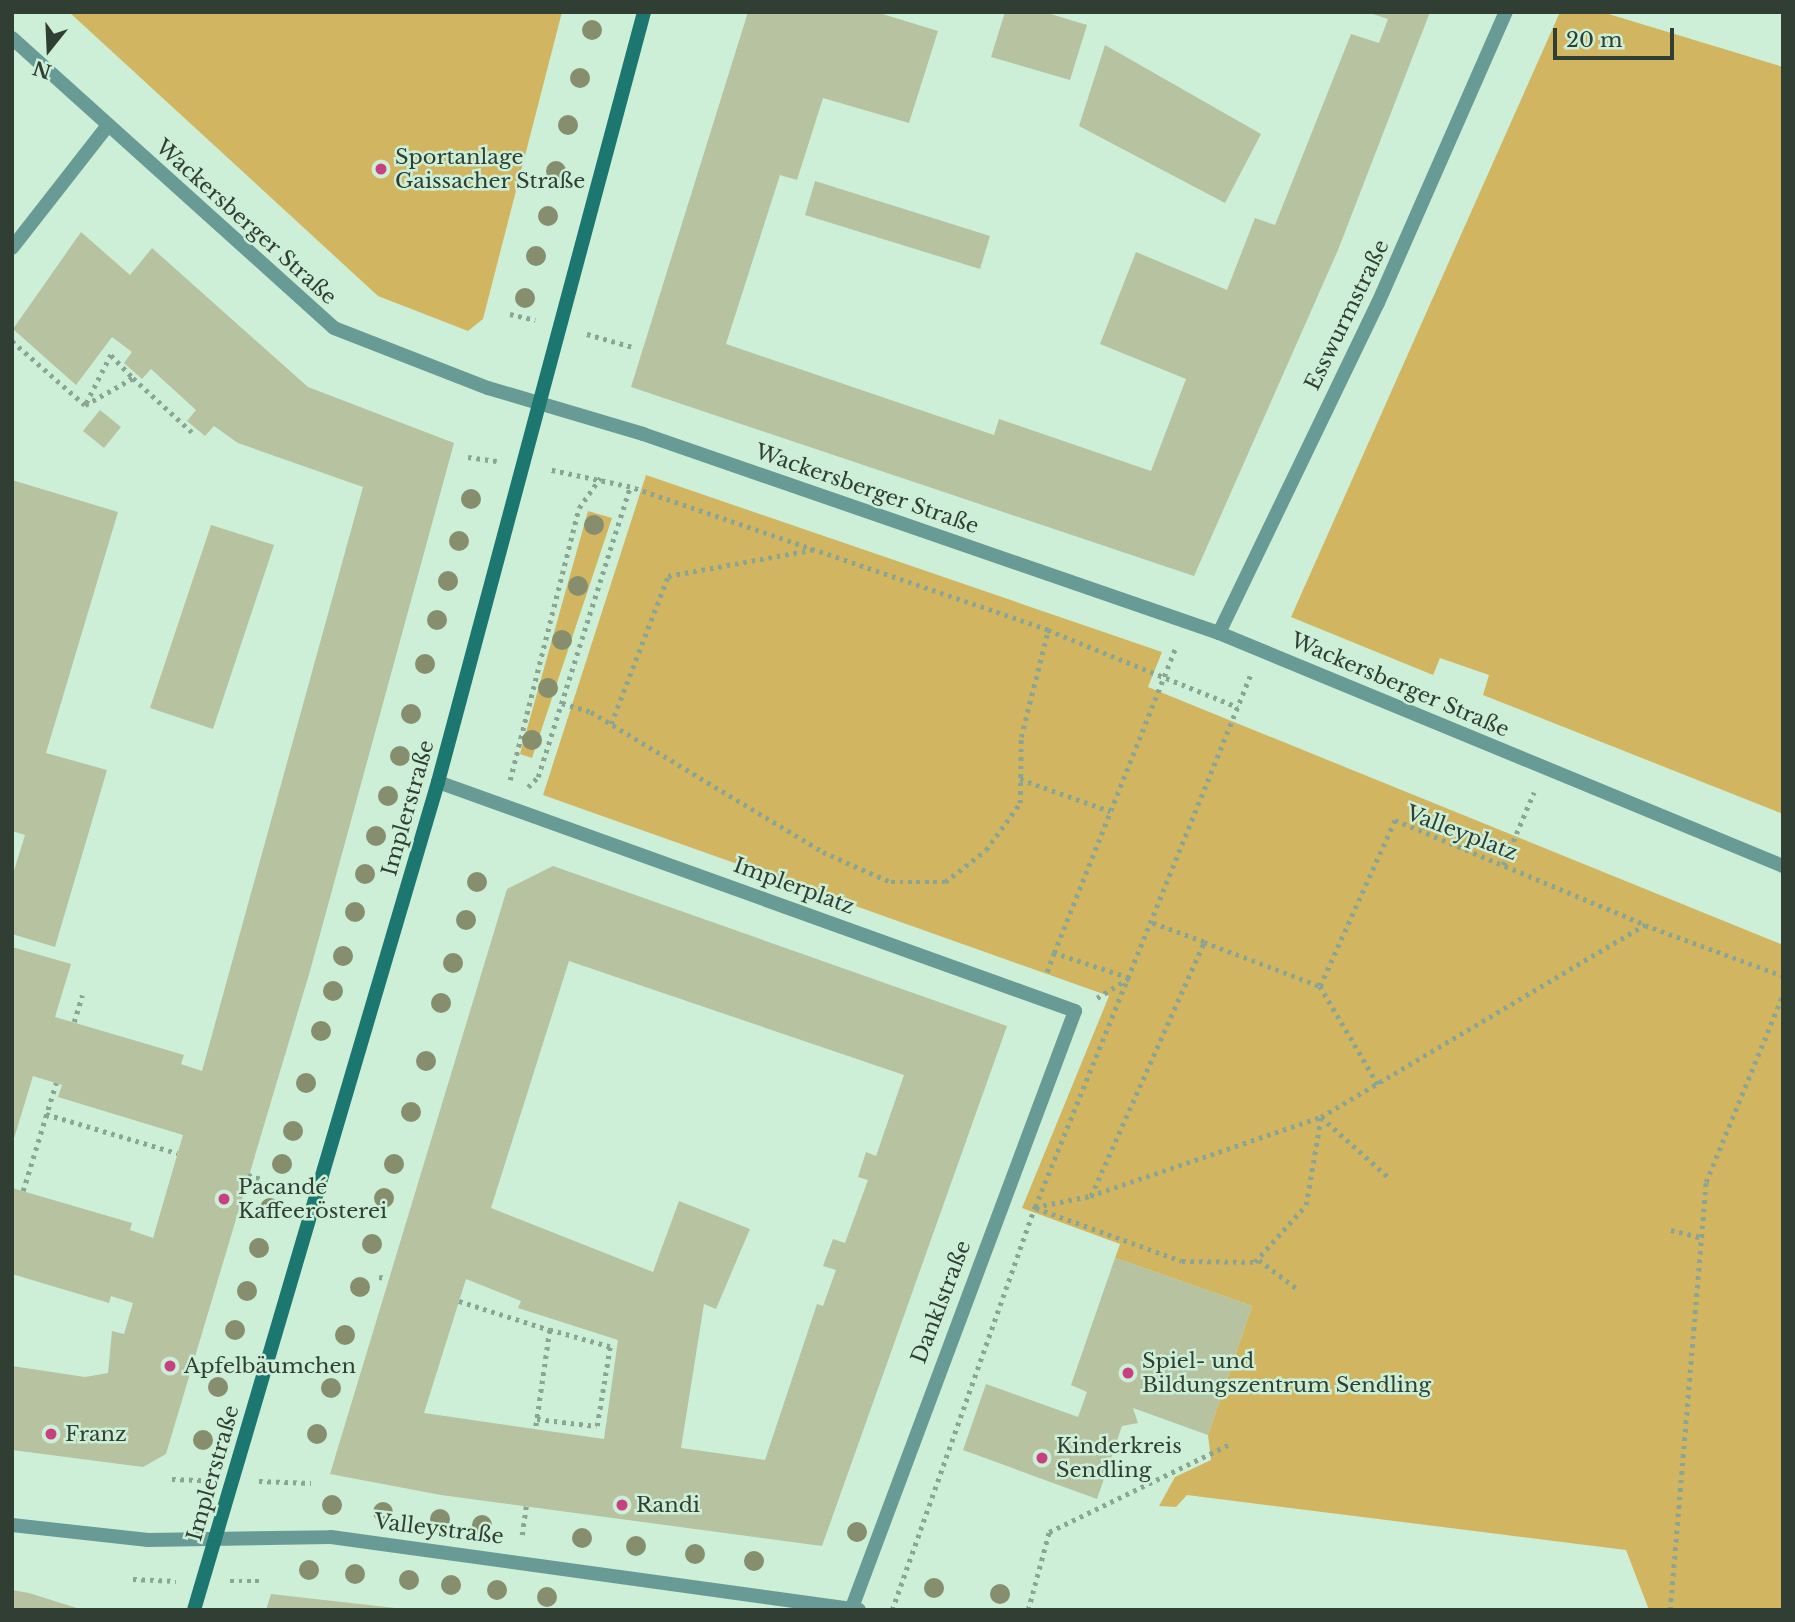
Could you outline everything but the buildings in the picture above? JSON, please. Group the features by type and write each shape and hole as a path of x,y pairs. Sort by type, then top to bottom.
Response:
{"main road":[{"name":"Implerstraße","path":"194,1610 438,782 544,405 644,12"}],"street":[{"name":"Esswurmstraße","path":"1219,633 1378,303 1506,12"},
{"name":"Wackersberger Straße","path":"12,38 334,328 544,405 1187,621 1261,649 1543,769 1783,866"},
{"path":"12,248 108,125"},
{"name":"Implerplatz","path":"438,782 511,806 1075,1011"},
{"name":"Danklstraße","path":"854,1609 1075,1011"},
{"name":"Valleystraße","path":"12,1525 215,1540 331,1537 854,1609"}],"path":[{"path":"12,341 86,405"},
{"path":"86,405 111,354 192,432"},
{"path":"86,405 133,378"},
{"path":"511,806 510,769 579,508 600,478 819,549 1048,629 1163,679 1238,707"},
{"path":"511,806 538,777 630,487"},
{"path":"611,724 668,576 819,549"},
{"path":"1129,978 1054,953 1187,621"},
{"path":"562,703 611,724 823,852 891,882 945,882 986,850 1020,803 1021,737 1048,629"},
{"path":"892,1610 1035,1208 1261,649"},
{"path":"1503,865 1543,769"},
{"path":"1020,779 1110,811"},
{"name":"Valleyplatz","path":"1320,986 1395,820 1645,925 1783,976"},
{"path":"1152,923 1320,986 1379,1086"},
{"path":"1035,1208 1090,1196 1321,1117 1379,1086 1645,925"},
{"path":"1090,1196 1204,942"},
{"path":"1075,1011 1129,978"},
{"path":"1670,1610 1706,1182 1783,994"},
{"path":"74,1022 82,995"},
{"path":"23,1191 56,1083"},
{"path":"46,1114 177,1153"},
{"path":"1321,1117 1388,1177"},
{"path":"1259,1260 1306,1205 1321,1117"},
{"path":"248,1175 262,1179"},
{"path":"1035,1208 1182,1261 1259,1260 1299,1290"},
{"path":"1671,1230 1702,1238"},
{"path":"379,1276 386,1278"},
{"path":"459,1301 610,1347 597,1426 537,1419"},
{"path":"536,1427 550,1330"},
{"path":"1028,1610 1049,1532 1227,1445"}],"shaded area":[{"name":"Sportanlage Gaissacher Straße","path":"69,12 562,12 483,319 468,331 378,296"},
{"path":"1560,12 1602,12 1783,67 1783,814 1483,695 1489,675 1440,658 1433,675 1291,617"},
{"path":"646,475 1162,652 1148,687 1783,945 1783,1610 1649,1610 1626,1550 1187,1495 1176,1507 1159,1506 1175,1477 1211,1460 1208,1435 1252,1306 1115,1258 1120,1244 1022,1208 1109,996 543,795"},
{"path":"588,511 612,518 532,758 520,754"}],"place":[{"name":"Sportanlage Gaissacher Straße","path":"381,169"},
{"name":"Pacandé Kaffeerösterei","path":"224,1199"},
{"name":"Apfelbäumchen","path":"170,1366"},
{"name":"Spiel- und Bildungszentrum Sendling","path":"1128,1373"},
{"name":"Franz","path":"51,1434"},
{"name":"Kinderkreis Sendling","path":"1042,1458"},
{"name":"Randi","path":"622,1505"}]}
